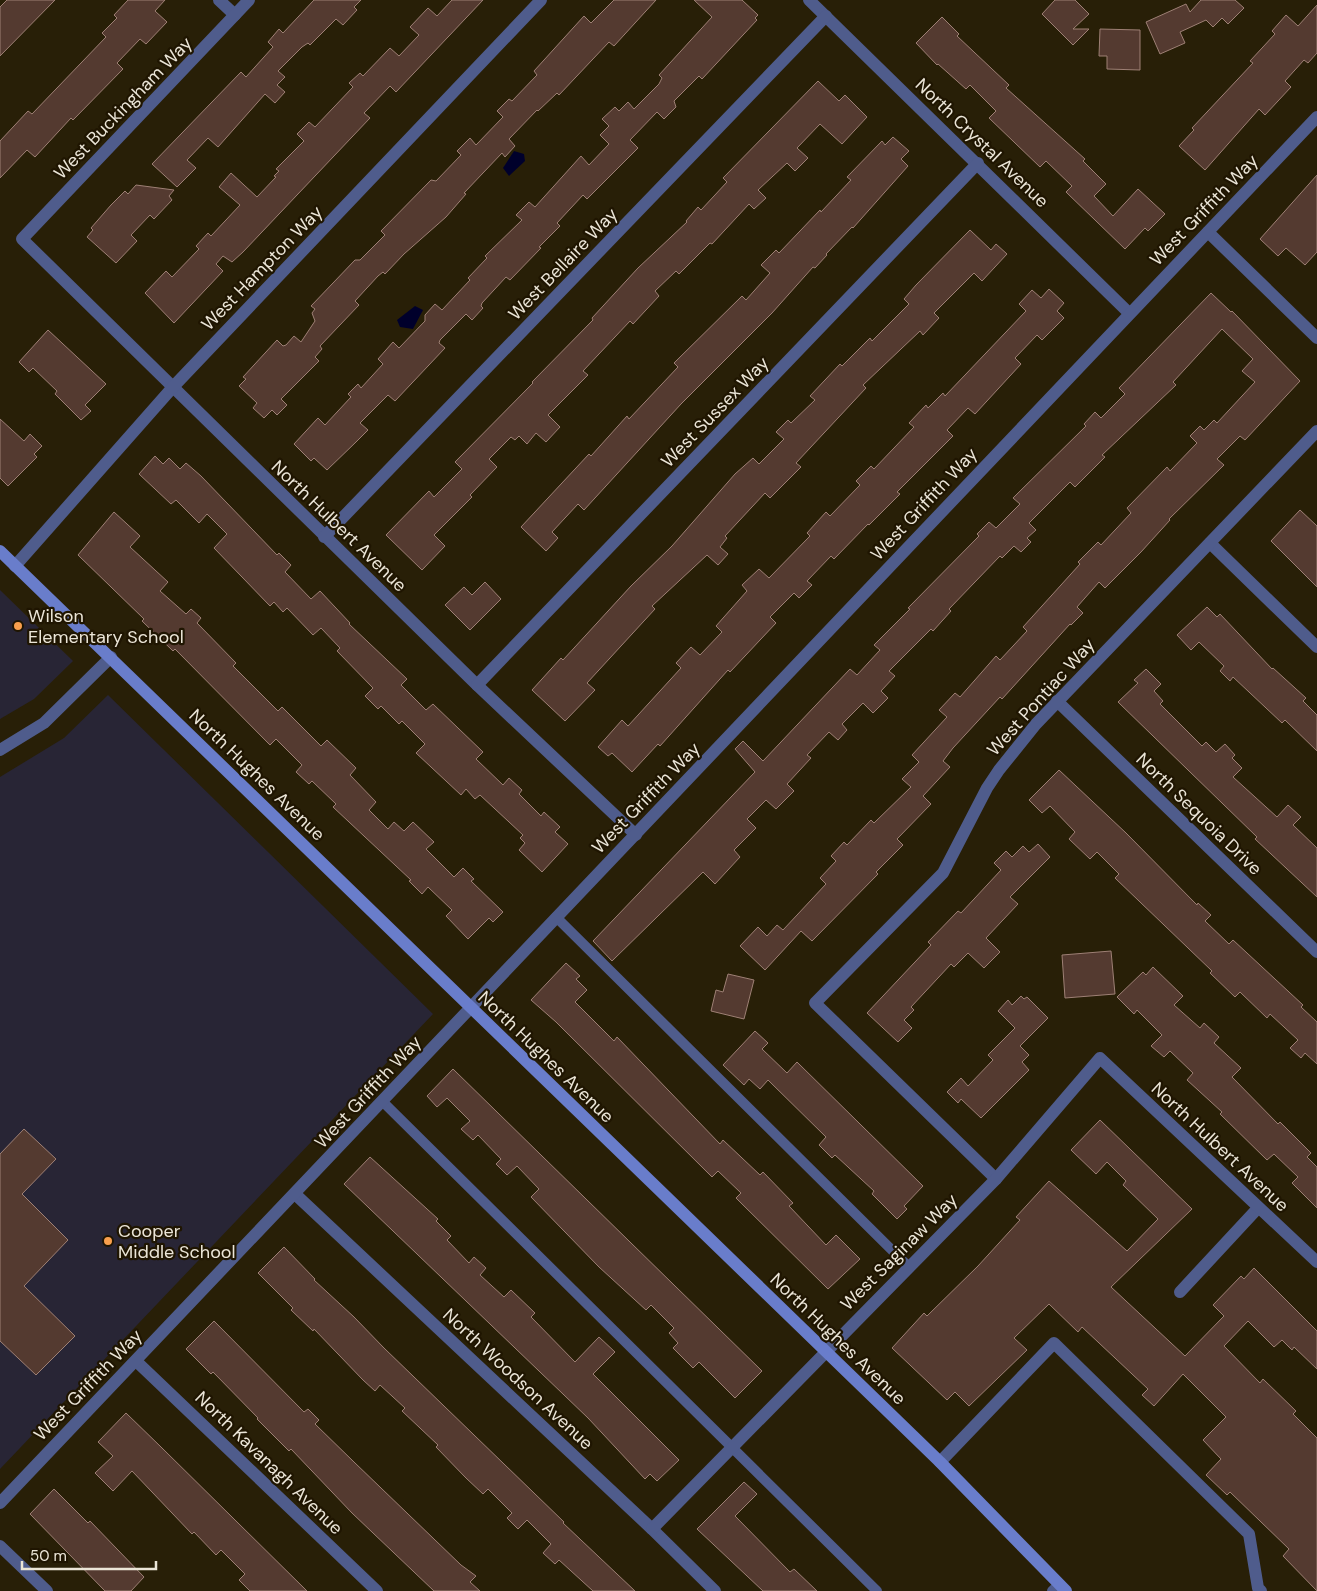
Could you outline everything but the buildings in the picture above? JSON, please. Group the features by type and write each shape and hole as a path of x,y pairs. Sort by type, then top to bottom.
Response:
{"street":[{"path":"220,0 235,15"},
{"name":"West Buckingham Way","path":"22,239 249,0"},
{"name":"West Hampton Way","path":"15,566 173,387 541,0"},
{"name":"North Crystal Avenue","path":"809,0 978,163 1129,313"},
{"name":"West Bellaire Way","path":"324,537 826,16"},
{"name":"West Griffith Way","path":"0,1503 1317,117"},
{"name":"West Sussex Way","path":"477,685 978,163"},
{"path":"1208,232 1317,338"},
{"name":"North Hulbert Avenue","path":"22,239 324,537 477,685 636,834"},
{"name":"West Pontiac Way","path":"996,1179 815,1004 943,873 999,770 1057,701 1317,431"},
{"path":"1210,543 1317,647"},
{"name":"North Hughes Avenue","path":"0,551 940,1462 1059,1589"},
{"path":"0,750 44,723 111,657"},
{"name":"North Sequoia Drive","path":"1057,701 1317,952"},
{"name":"North Hulbert Avenue","path":"1100,1058 1317,1262"},
{"name":"West Saginaw Way","path":"652,1529 996,1179 1100,1058"},
{"name":"North Woodson Avenue","path":"295,1194 652,1529 715,1591"},
{"path":"1180,1292 1258,1208"},
{"path":"940,1462 1054,1343 1249,1534 1258,1588 1261,1591"},
{"name":"North Kavanagh Avenue","path":"136,1361 378,1591"},
{"path":"0,1546 47,1591"}],"lane":[{"path":"556,917 909,1267"},
{"path":"383,1102 731,1449 877,1591"}],"shaded area":[{"name":"Wilson Elementary School","path":"0,590 73,661 34,699 0,719"},
{"name":"Cooper Middle School","path":"108,695 433,1014 0,1469 0,777 64,738"}],"water":[{"path":"514,151 524,154 525,161 509,176 503,168"},
{"path":"415,306 423,310 413,329 400,327 397,320"}],"place":[{"name":"Wilson Elementary School","path":"18,626"},
{"name":"Cooper Middle School","path":"108,1241"}]}
